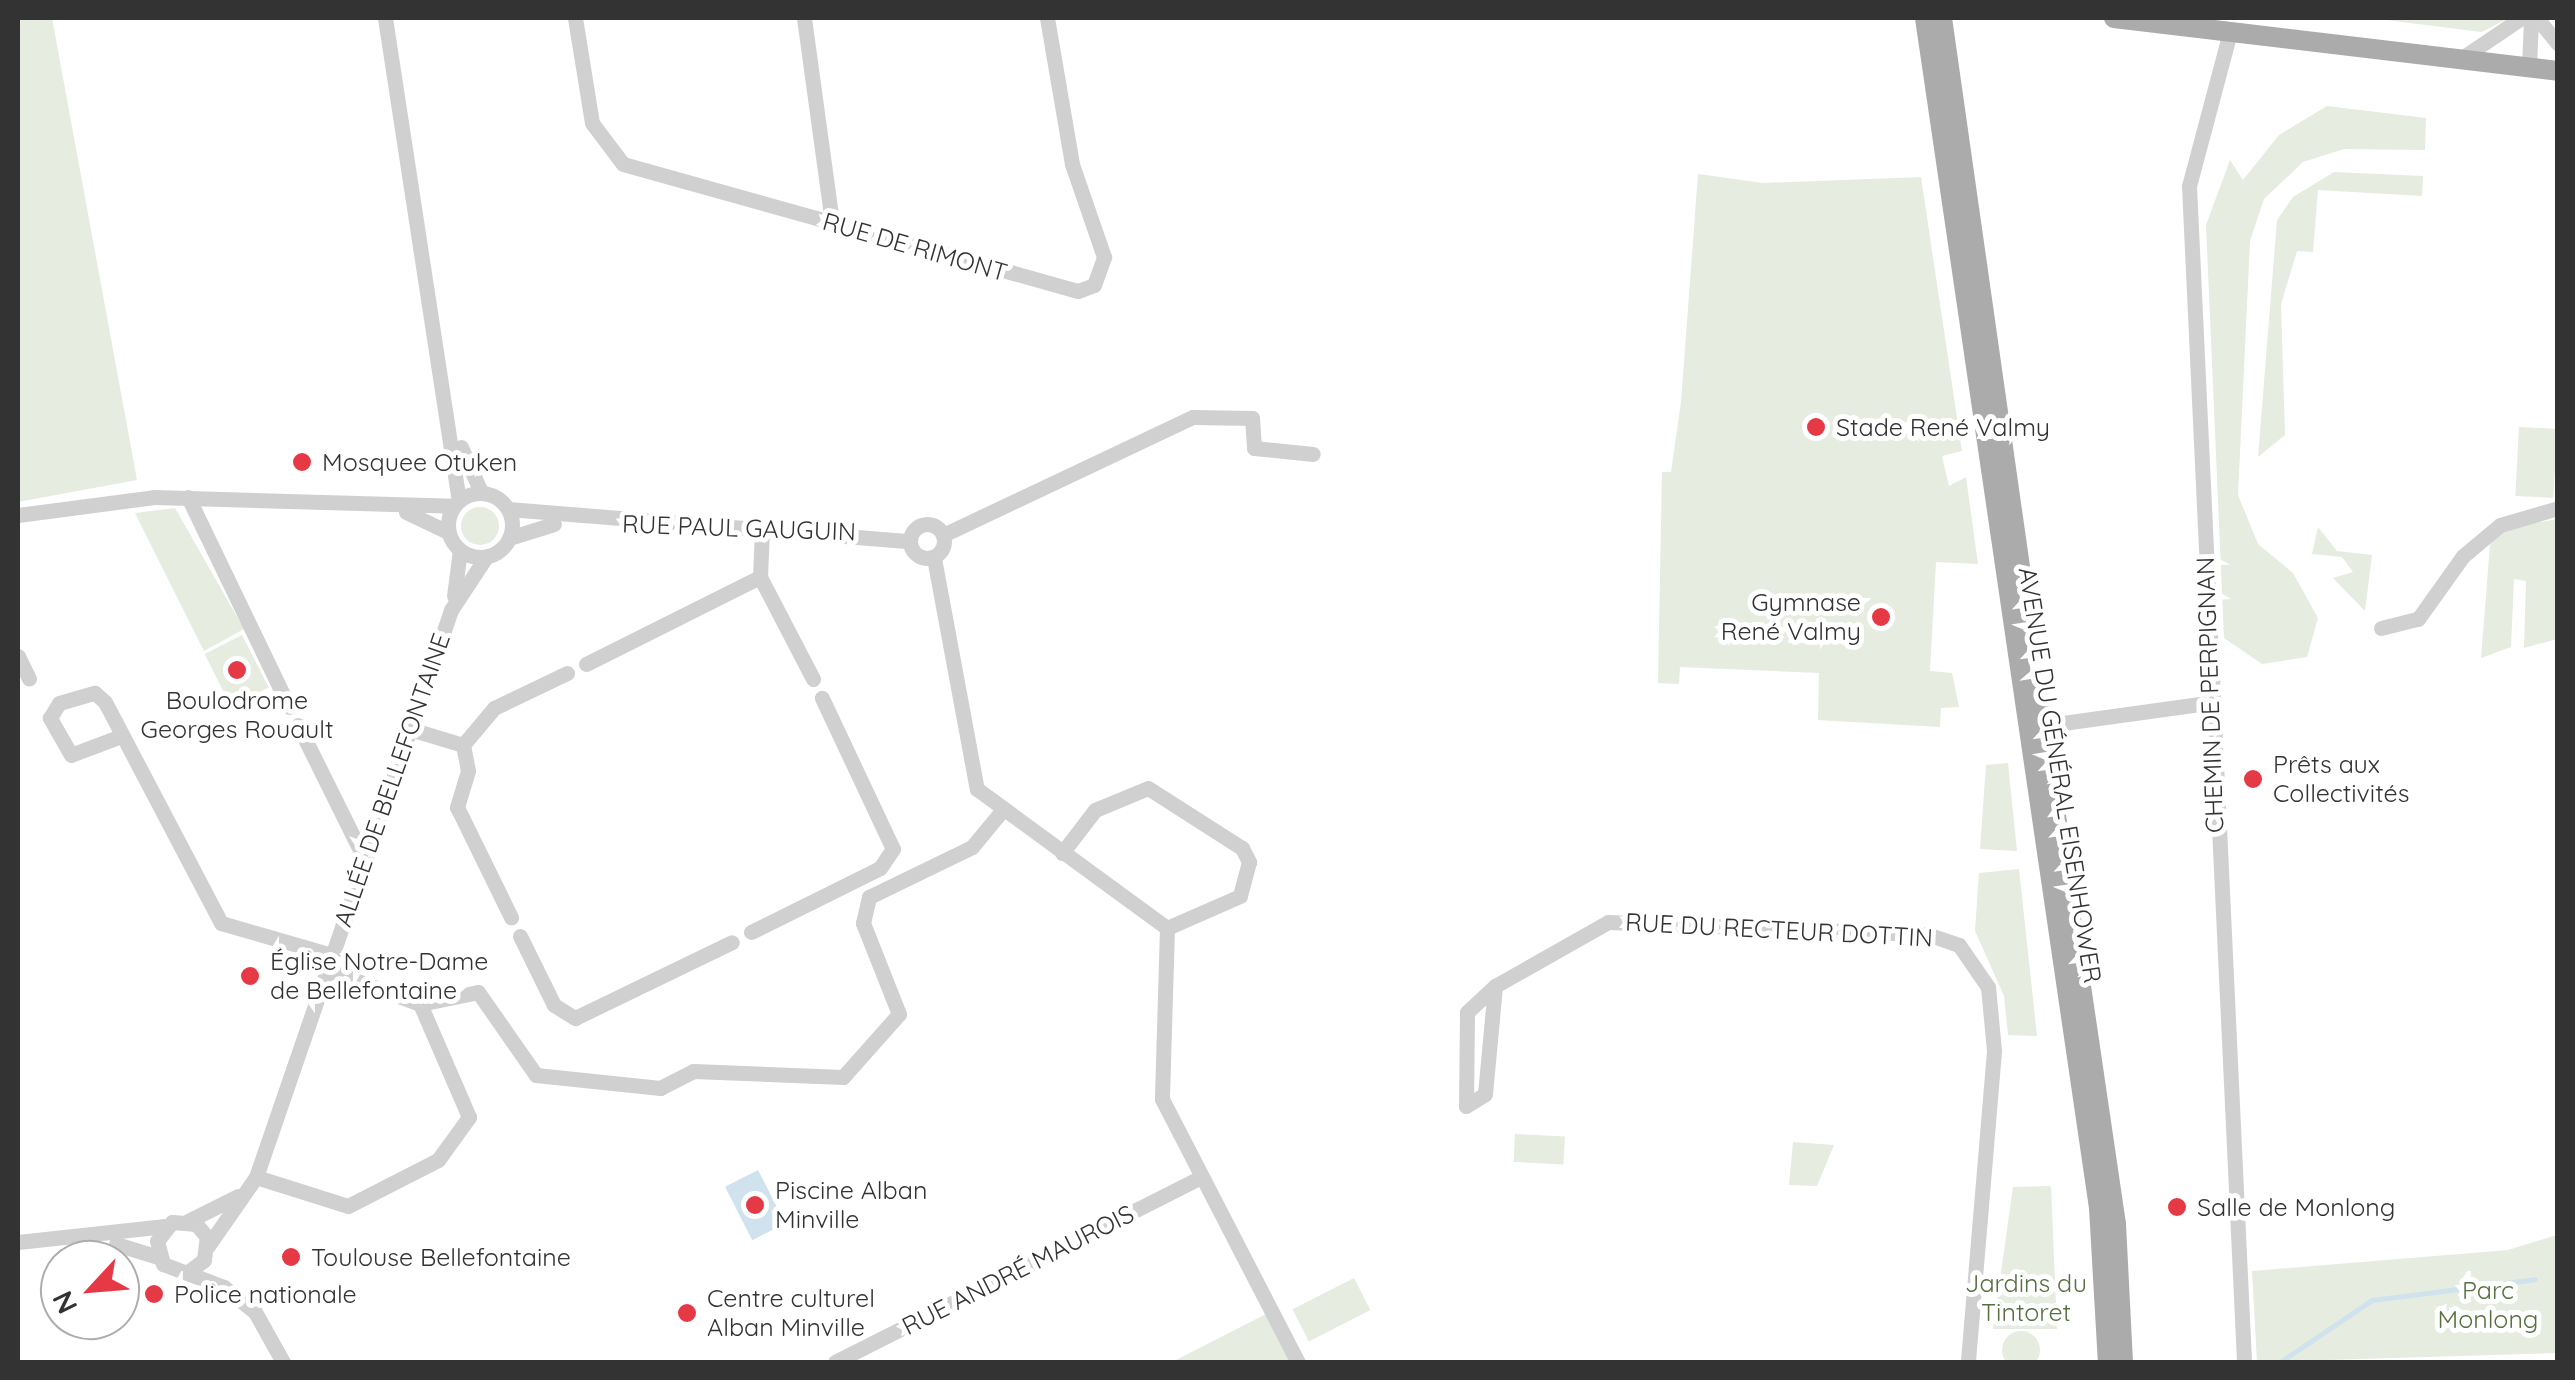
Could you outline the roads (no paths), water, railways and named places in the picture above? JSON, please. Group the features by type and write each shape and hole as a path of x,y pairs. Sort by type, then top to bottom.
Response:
{"main road":[{"name":"AVENUE DU GÉNÉRAL EISENHOWER","path":"1925,18 2034,728 2116,1224 2123,1362"},
{"name":"AVENUE DU GÉNÉRAL EISENHOWER","path":"1942,18 2100,1208 2108,1362"},
{"path":"2114,18 2558,71"}],"street":[{"path":"385,18 453,425 456,503 448,532"},
{"name":"RUE DE RIMONT","path":"575,18 592,122 607,154 1062,290 1094,285 1104,257 1072,164 1047,18"},
{"path":"804,18 832,222"},
{"path":"2460,60 2522,18"},
{"path":"2534,18 2558,44"},
{"path":"2529,68 2534,18"},
{"name":"CHEMIN DE PERPIGNAN","path":"2230,32 2189,186 2244,1362"},
{"path":"1167,928 1001,812 971,768 934,558 944,534 1167,424 1252,418 1254,448 1312,454"},
{"path":"383,504 448,532 460,550 486,557 510,538 508,509 481,492 453,425"},
{"path":"18,515 188,497 456,503 481,492"},
{"path":"188,497 289,706"},
{"path":"2381,628 2418,619 2463,556 2500,525 2558,508"},
{"name":"RUE PAUL GAUGUIN","path":"508,509 568,521 762,529 910,541"},
{"name":"RUE PAUL GAUGUIN","path":"510,538 568,521"},
{"path":"934,558 915,554 910,541 920,525 944,534"},
{"path":"762,529 760,576 813,679"},
{"name":"ALLÉE DE BELLEFONTAINE","path":"188,1272 256,1177 451,610 460,550"},
{"name":"ALLÉE DE BELLEFONTAINE","path":"451,610 486,557"},
{"path":"586,664 760,576"},
{"path":"18,656 29,679"},
{"path":"511,918 458,800 468,771 464,746 494,708 568,673"},
{"path":"122,736 71,755 50,718 60,703 95,694 122,736 220,923 330,962 420,1004 478,992 536,1075 660,1088 693,1071 854,1072 899,1014 863,922 869,897 972,847 1001,812"},
{"path":"751,932 880,868 893,849 822,698"},
{"path":"2034,728 2214,702"},
{"path":"298,725 364,858"},
{"path":"410,729 464,746"},
{"path":"1062,853 1095,810 1159,790 1242,848 1243,891 1167,928"},
{"name":"RUE DU RECTEUR DOTTIN","path":"1494,986 1536,959 1621,920 1927,934 1959,945 1988,987 1994,1051 1968,1362"},
{"path":"1167,928 1160,1080 1201,1177 1298,1362"},
{"path":"520,936 554,1005 575,1018 732,942"},
{"path":"1494,986 1485,1094 1466,1106 1466,1012 1494,986"},
{"path":"256,1177 348,1206 438,1160 468,1117 420,1004"},
{"name":"RUE ANDRÉ MAUROIS","path":"834,1362 1201,1177"},
{"name":"ALLÉE DE BELLEFONTAINE","path":"18,1242 165,1226 188,1221 241,1194"},
{"path":"188,1221 208,1248 224,1287"},
{"path":"158,1257 165,1226"},
{"path":"18,1250 128,1244 224,1287 255,1312 283,1362"}],"water":[{"name":"Piscine Alban Minville","path":"758,1170 785,1223 752,1240 725,1187"}],"waterway":[{"path":"2283,1360 2372,1300 2535,1279"}],"place":[{"name":"Stade René Valmy","path":"1816,427"},
{"name":"Mosquee Otuken","path":"302,462"},
{"name":"Gymnase René Valmy","path":"1881,617"},
{"name":"Boulodrome Georges Rouault","path":"237,670"},
{"name":"Prêts aux Collectivités","path":"2253,779"},
{"name":"Église Notre-Dame de Bellefontaine","path":"250,976"},
{"name":"Piscine Alban Minville","path":"755,1205"},
{"name":"Salle de Monlong","path":"2177,1207"},
{"name":"Toulouse Bellefontaine","path":"291,1257"},
{"name":"Police nationale","path":"154,1294"},
{"name":"Centre culturel Alban Minville","path":"687,1313"}],"park label":[{"name":"Jardins du Tintoret","path":"2026,1298"},
{"name":"Parc Monlong","path":"2488,1306"}]}
